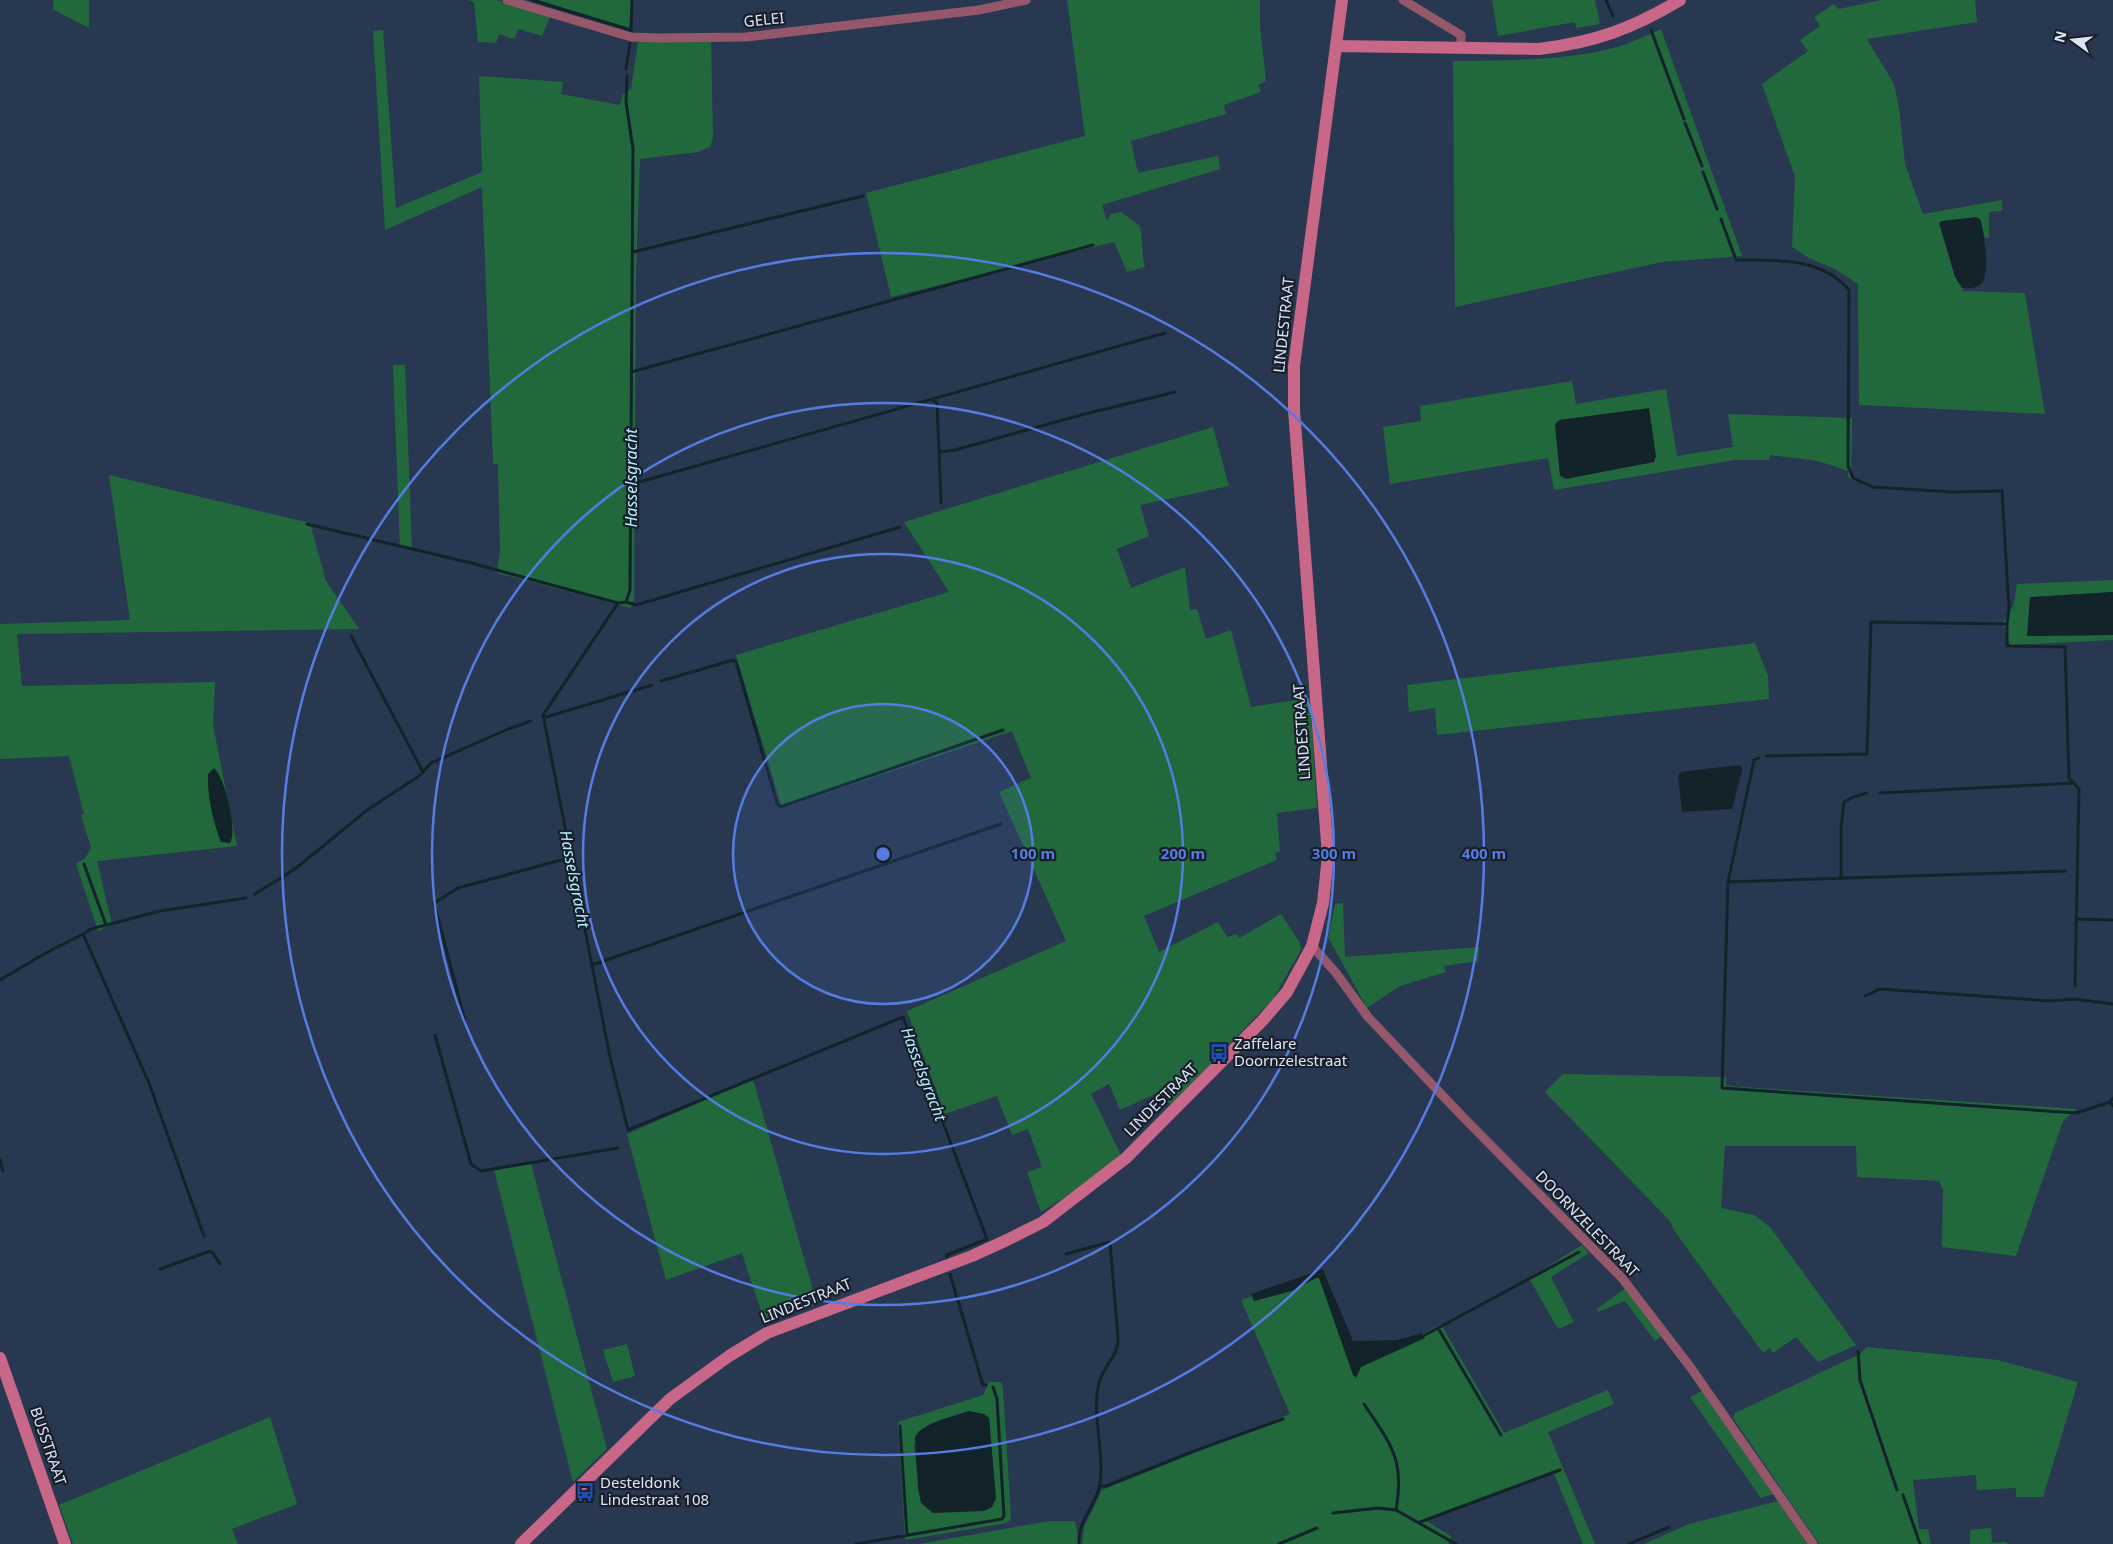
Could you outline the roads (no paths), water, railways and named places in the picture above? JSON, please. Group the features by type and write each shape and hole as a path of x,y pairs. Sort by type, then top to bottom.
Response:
{"street":[{"name":"GELEI","path":"507,0 630,37 659,38 746,36 979,10 1026,0"},
{"name":"LINDESTRAAT","path":"521,1544 670,1399 729,1356 767,1333 998,1244 1042,1222 1071,1201 1126,1158 1263,1020 1291,986 1312,946 1323,903 1328,856 1294,410 1294,366 1342,0"},
{"path":"1403,0 1461,35 1461,48"},
{"path":"1337,46 1539,48 1570,45 1602,38 1626,29 1680,0"},
{"name":"DOORNZELESTRAAT","path":"1312,946 1375,1024 1462,1116 1622,1278 1691,1368 1813,1544"},
{"name":"BUSSTRAAT","path":"0,1358 65,1544"}],"waterway":[{"path":"532,0 631,30"},
{"name":"Hasselsgracht","path":"631,31 632,0"},
{"path":"1606,0 1613,16"},
{"path":"1651,30 1684,119"},
{"name":"Hasselsgracht","path":"626,69 630,43"},
{"name":"Hasselsgracht","path":"627,76 626,102 633,149 630,590 626,602 618,603 543,715 610,1057 628,1130 903,1017 987,1239 947,1255 947,1258"},
{"path":"1685,123 1702,166"},
{"path":"1703,172 1717,209"},
{"path":"633,252 863,196"},
{"path":"1721,219 1736,260 1782,261 1811,266 1825,271 1838,279 1849,290 1848,466 1853,478 1873,487 1953,492 2002,491 2009,609 2007,624 1871,622 1867,754 1766,756"},
{"path":"631,372 1093,245"},
{"path":"629,485 1165,333"},
{"path":"933,400 937,403 939,452 955,450 1081,415 1175,392"},
{"path":"939,452 941,503"},
{"path":"307,524 467,562 618,603"},
{"path":"626,602 636,605 900,527"},
{"path":"2007,624 2007,646 2065,647 2069,778 2079,789 2075,986"},
{"path":"351,636 423,772"},
{"path":"661,681 733,660 736,662 777,803 780,807 1003,730"},
{"path":"543,718 652,685"},
{"path":"255,894 295,869 366,811 419,776 431,763 508,729 531,721"},
{"path":"1759,758 1754,760 1728,882 1722,1088 2076,1113 2110,1102 2113,1106"},
{"path":"1880,793 2074,783"},
{"path":"1841,878 1841,827 1844,802 1867,793"},
{"path":"592,965 1001,824"},
{"path":"465,1021 434,903 458,888 561,860"},
{"path":"84,864 106,925"},
{"path":"1728,882 2066,871"},
{"path":"204,1236 149,1083 83,934 91,929 160,911 246,898"},
{"path":"2076,919 2113,920"},
{"path":"0,980 83,934"},
{"path":"1865,996 1880,989 2050,1001 2074,999 2113,1004"},
{"path":"435,1035 471,1164 481,1171 618,1148"},
{"path":"2110,1102 2113,1098"},
{"path":"0,1160 3,1171"},
{"path":"1066,1254 1110,1242 1118,1338 1116,1350 1099,1383 1096,1408 1101,1459 1100,1483 1095,1499 1081,1528 1079,1544"},
{"path":"160,1269 210,1251 220,1264"},
{"path":"1425,1335 1579,1252"},
{"name":"Hasselsgracht","path":"950,1274 983,1385 986,1385"},
{"path":"1438,1328 1501,1435"},
{"path":"1858,1351 1860,1380 1897,1490"},
{"name":"Hasselsgracht","path":"856,1544 1002,1519 1004,1516 997,1399 993,1387"},
{"path":"1364,1404 1394,1453 1399,1478 1396,1510"},
{"path":"1100,1486 1106,1486 1283,1419"},
{"path":"900,1426 907,1535"},
{"path":"1420,1522 1560,1470"},
{"path":"1903,1495 1920,1544"},
{"path":"1333,1513 1378,1508 1396,1510 1456,1544"},
{"path":"1629,1544 1669,1527"},
{"path":"1279,1544 1317,1528"}],"place":[{"name":"Zaffelare Doornzelestraat","path":"1219,1053"},
{"name":"Desteldonk Lindestraat 108","path":"585,1492"}]}
